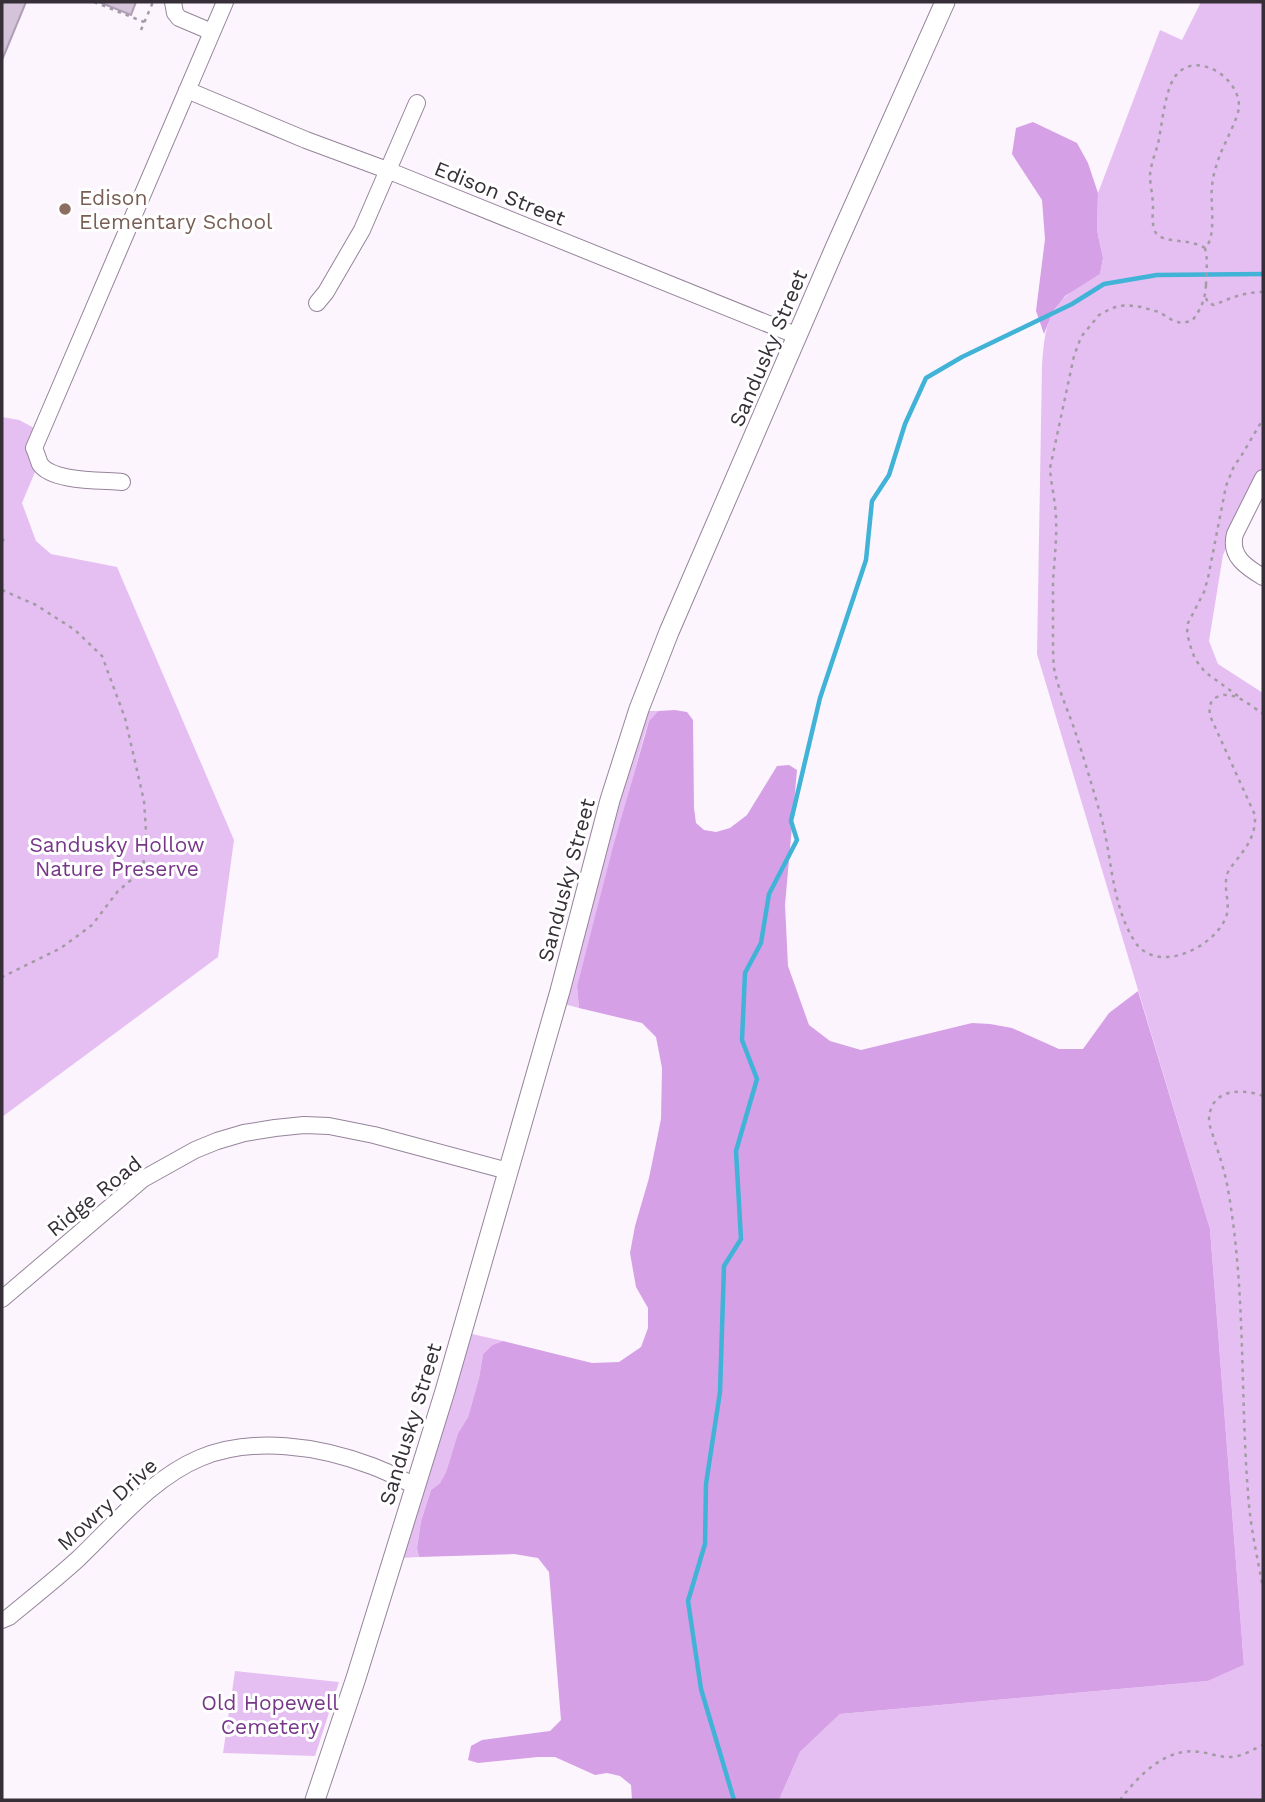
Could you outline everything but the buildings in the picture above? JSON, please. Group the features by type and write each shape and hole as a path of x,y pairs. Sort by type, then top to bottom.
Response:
{"main road":[{"name":"Sandusky Street","path":"315,1800 446,1391 560,991 610,800 639,709 669,632 945,2"}],"street":[{"path":"173,2 179,18 212,32"},
{"path":"122,482 82,479 49,472 41,464 34,448 225,2"},
{"name":"Edison Street","path":"187,90 798,336"},
{"path":"317,303 327,292 362,230 417,103"},
{"path":"1263,478 1236,534 1234,546 1238,558 1263,577"},
{"name":"Ridge Road","path":"2,1299 143,1180 195,1150 244,1133 304,1125 329,1126 374,1135 508,1171"},
{"name":"Mowry Drive","path":"2,1620 76,1561 156,1486 182,1467 217,1452 259,1446 312,1449 371,1465 415,1486"}],"path":[{"path":"94,2 144,22"},
{"path":"141,30 153,2"},
{"path":"1197,64 1211,68 1226,79 1235,90 1239,106 1216,165 1212,186 1212,236 1205,248 1197,243 1161,238 1154,232 1152,222 1150,175 1167,96 1175,75 1185,66 1197,64"},
{"path":"1205,248 1205,298 1192,321 1181,323 1159,312 1126,305 1099,315 1081,337 1074,356 1050,468 1056,520 1054,665 1058,688 1073,726 1102,821 1126,923 1137,944 1148,954 1167,957 1200,947 1216,933 1226,917 1227,875 1252,838 1256,828 1255,815 1213,723 1209,707 1213,699 1221,695 1242,699"},
{"path":"1205,298 1208,303 1214,305 1241,294 1263,292"},
{"path":"1263,419 1234,466 1226,486 1208,578 1188,623 1187,633 1195,659 1205,672 1263,714"},
{"path":"2,542 6,535"},
{"path":"2,590 36,605 75,630 102,656 125,718 144,801 146,831 143,870 118,891 92,925 61,948 2,977"},
{"path":"1263,1096 1242,1091 1224,1094 1213,1102 1209,1113 1209,1123 1227,1182 1233,1224 1241,1307 1248,1493 1251,1529 1263,1588"},
{"path":"1120,1800 1143,1774 1171,1756 1184,1752 1200,1752 1233,1757 1263,1745"}],"green space":[{"path":"1201,2 1263,2 1263,469 1223,555 1209,641 1218,664 1263,693 1263,1800 779,1800 800,1752 840,1714 1208,1681 1244,1665 1210,1229 1037,654 1042,366 1047,328 1060,302 1100,274 1103,258 1097,230 1098,193 1160,30 1182,40"},
{"name":"Sandusky Hollow Nature Preserve","path":"2,417 19,420 36,429 30,443 35,472 22,503 36,541 51,554 117,567 234,840 218,957 2,1117"},
{"path":"646,711 658,711 649,721 644,736 577,986 579,1008 564,1004 603,855"},
{"path":"472,1334 503,1341 492,1345 483,1354 468,1417 458,1433 446,1472 440,1483 431,1490 421,1521 417,1548 419,1557 401,1558"},
{"name":"Old Hopewell Cemetery","path":"235,1671 339,1682 315,1756 223,1753"}],"shaded area":[{"path":"1033,122 1077,143 1088,163 1098,193 1097,230 1103,258 1100,274 1065,296 1053,311 1044,334 1036,311 1045,239 1042,200 1012,154 1016,128"},
{"path":"658,711 687,712 693,720 694,808 696,823 704,830 716,832 730,828 747,815 777,766 789,765 797,770 785,905 788,966 809,1025 830,1041 861,1050 972,1023 1012,1028 1059,1049 1083,1049 1109,1013 1138,991 1210,1229 1244,1665 1208,1681 840,1714 800,1752 779,1800 632,1800 631,1785 620,1776 607,1773 595,1775 555,1757 478,1763 468,1760 471,1746 482,1740 550,1731 561,1720 549,1572 538,1558 514,1554 419,1557 417,1548 421,1521 431,1490 440,1483 446,1472 458,1433 468,1417 483,1354 492,1345 503,1341 592,1363 619,1362 641,1347 648,1328 648,1308 636,1287 630,1253 661,1119 662,1068 656,1037 642,1023 579,1008 577,986 649,721"}],"waterway":[{"path":"734,1800 701,1689 688,1601 705,1544 706,1484 720,1392 724,1266 741,1239 736,1151 757,1079 742,1040 745,973 761,943 769,894 797,840 791,821 820,698 866,560 872,501 889,475 905,424 926,378 962,357 1072,304 1104,284 1157,275 1263,274"}],"place":[{"name":"Edison Elementary School","path":"65,209"}]}
